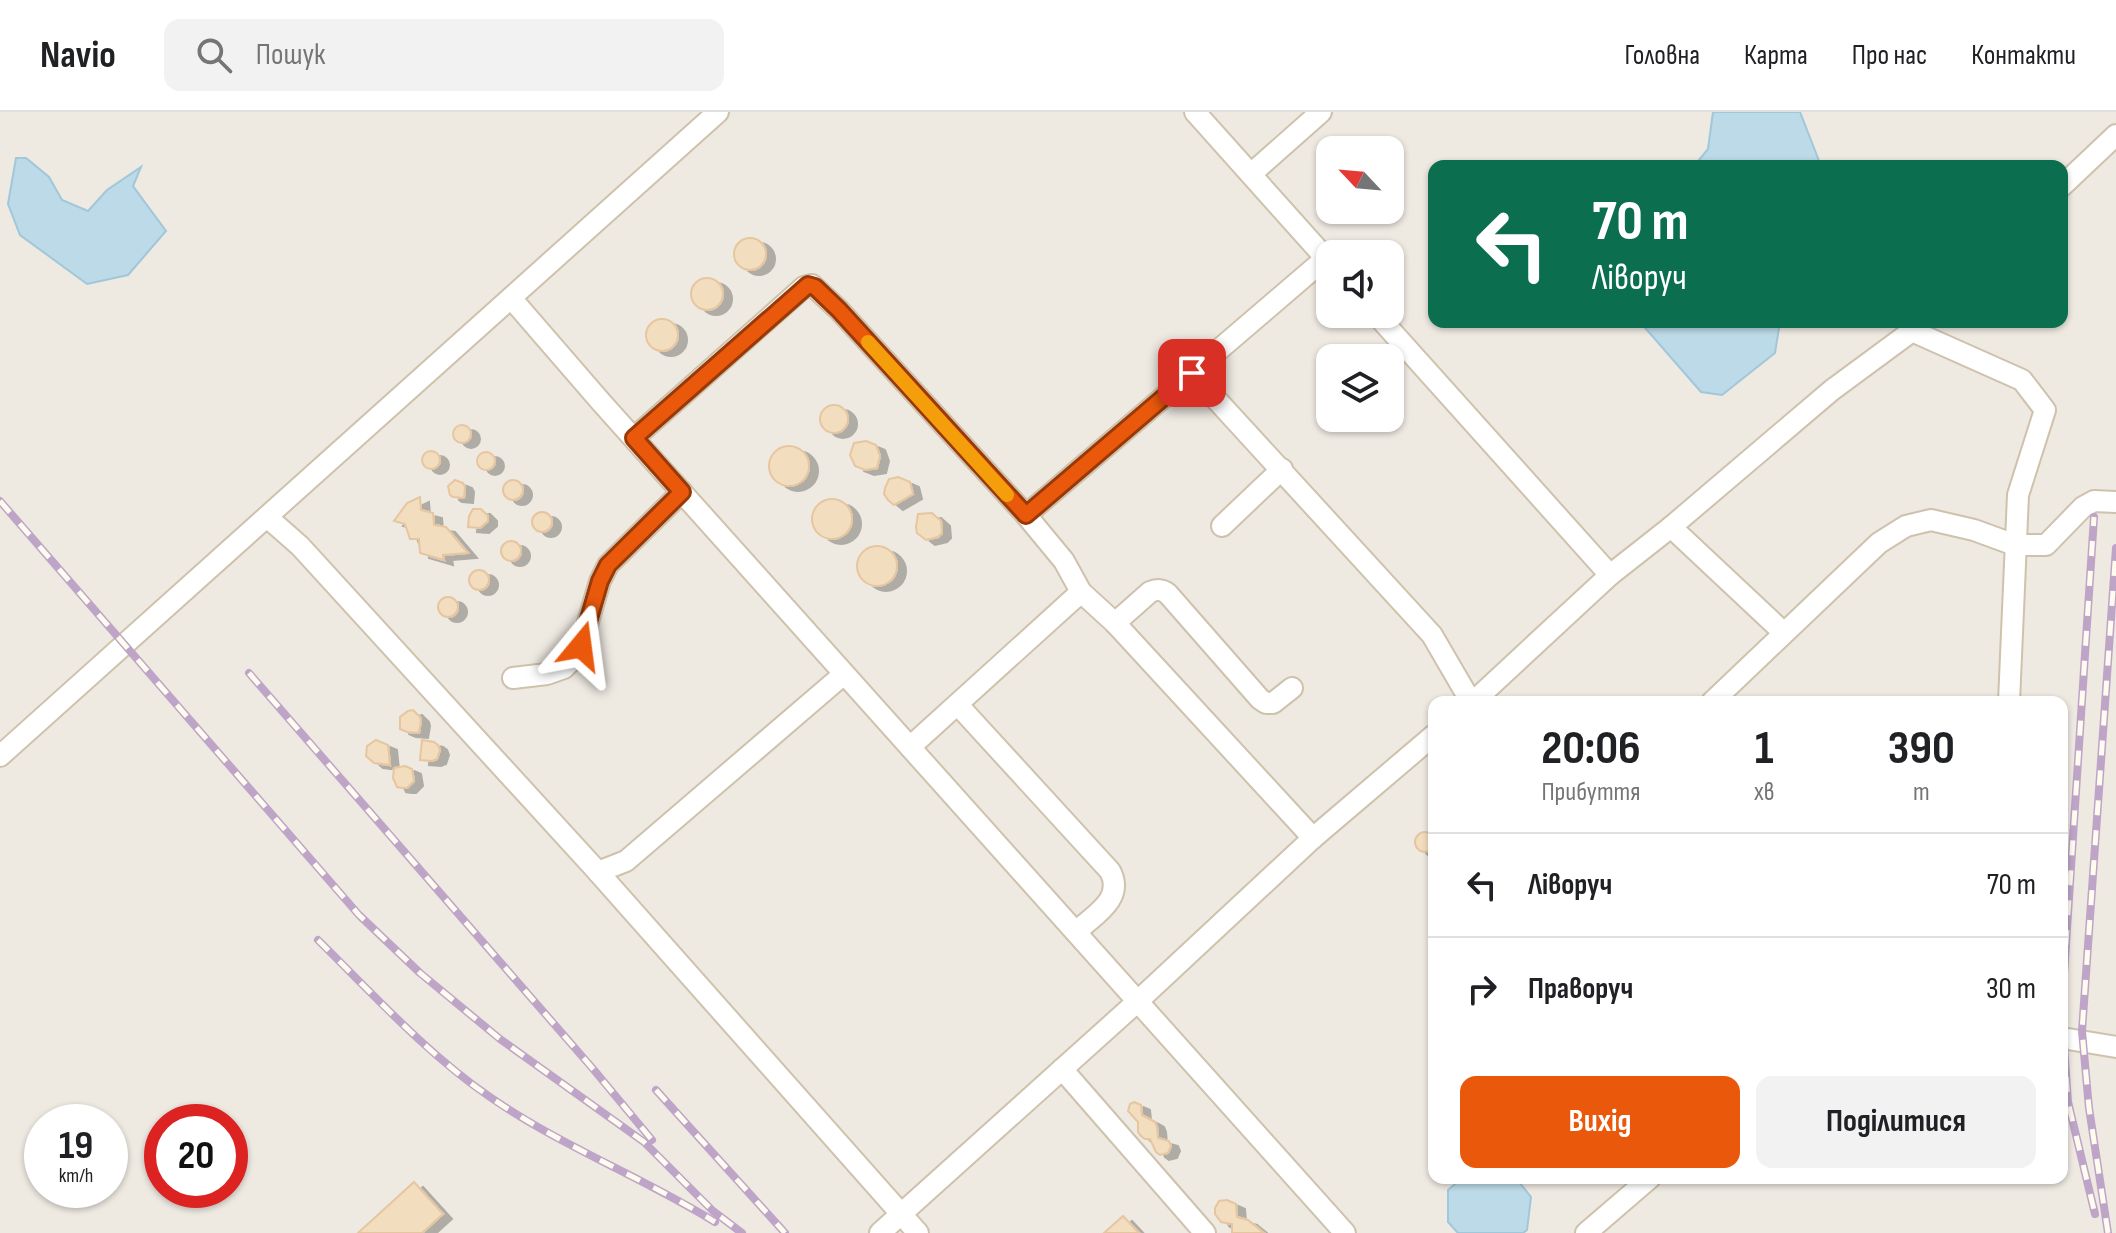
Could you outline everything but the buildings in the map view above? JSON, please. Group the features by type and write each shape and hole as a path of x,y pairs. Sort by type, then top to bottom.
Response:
{"lane":[{"path":"0,756 718,112"},
{"path":"1195,112 1316,247"},
{"path":"1251,174 1321,112"},
{"path":"2068,180 2116,135"},
{"path":"1026,515 1316,271"},
{"path":"634,438 804,287 812,285 839,310 1026,515 1064,561 1081,592 1115,623 1313,838"},
{"path":"511,298 1345,1233"},
{"path":"1389,328 1610,575"},
{"path":"1479,696 1610,575 1832,390 1916,328"},
{"path":"1919,328 2022,380 2045,410 2018,495 2009,696"},
{"path":"1192,373 1432,635 1468,696"},
{"path":"1222,526 1282,469"},
{"path":"513,678 547,674 564,668 572,660 581,646 600,581 608,565 682,492"},
{"path":"1718,696 1879,543 1906,526 1931,520 1974,530 2015,545 2046,545 2083,507 2094,501 2116,502"},
{"path":"267,517 300,546 598,872 918,1233"},
{"path":"1671,527 1784,633"},
{"path":"1115,623 1150,592 1163,590 1260,699 1273,703 1292,688"},
{"path":"910,747 1081,592"},
{"path":"598,872 626,861 844,674"},
{"path":"958,705 1110,871 1115,881 1115,892 1076,932"},
{"path":"880,1233 1138,1001 1313,838 1428,740"},
{"path":"2068,1039 2116,1047"},
{"path":"1062,1069 1205,1233"},
{"path":"1586,1233 1643,1184"}],"shaded area":[{"path":"0,112 2116,112 2116,1233 0,1233"}],"water":[{"path":"1713,112 1800,112 1819,160 1699,160 1708,149"},
{"path":"16,158 26,158 49,177 62,200 88,211 107,190 141,167 133,186 166,231 128,275 87,284 20,235 8,204"},
{"path":"1645,328 1779,328 1775,353 1722,395 1701,392"},
{"path":"1455,1184 1521,1184 1531,1197 1527,1230 1523,1233 1458,1233 1448,1222 1448,1190"}],"railway":[{"path":"0,501 359,915 420,973 500,1039 644,1142 713,1211 742,1233"},
{"path":"2068,914 2094,517"},
{"path":"2108,1233 2089,1108 2082,1031 2116,548"},
{"path":"249,673 652,1140"},
{"path":"318,940 422,1042 490,1097 545,1131 715,1222"},
{"path":"656,1090 785,1233"},
{"path":"2068,1102 2095,1214"}],"slow traffic":[{"path":"868,342 1007,495"}],"route":[{"path":"581,646 600,581 608,565 682,492 634,438 808,285 815,287 839,310 1026,515 1192,373"}]}
